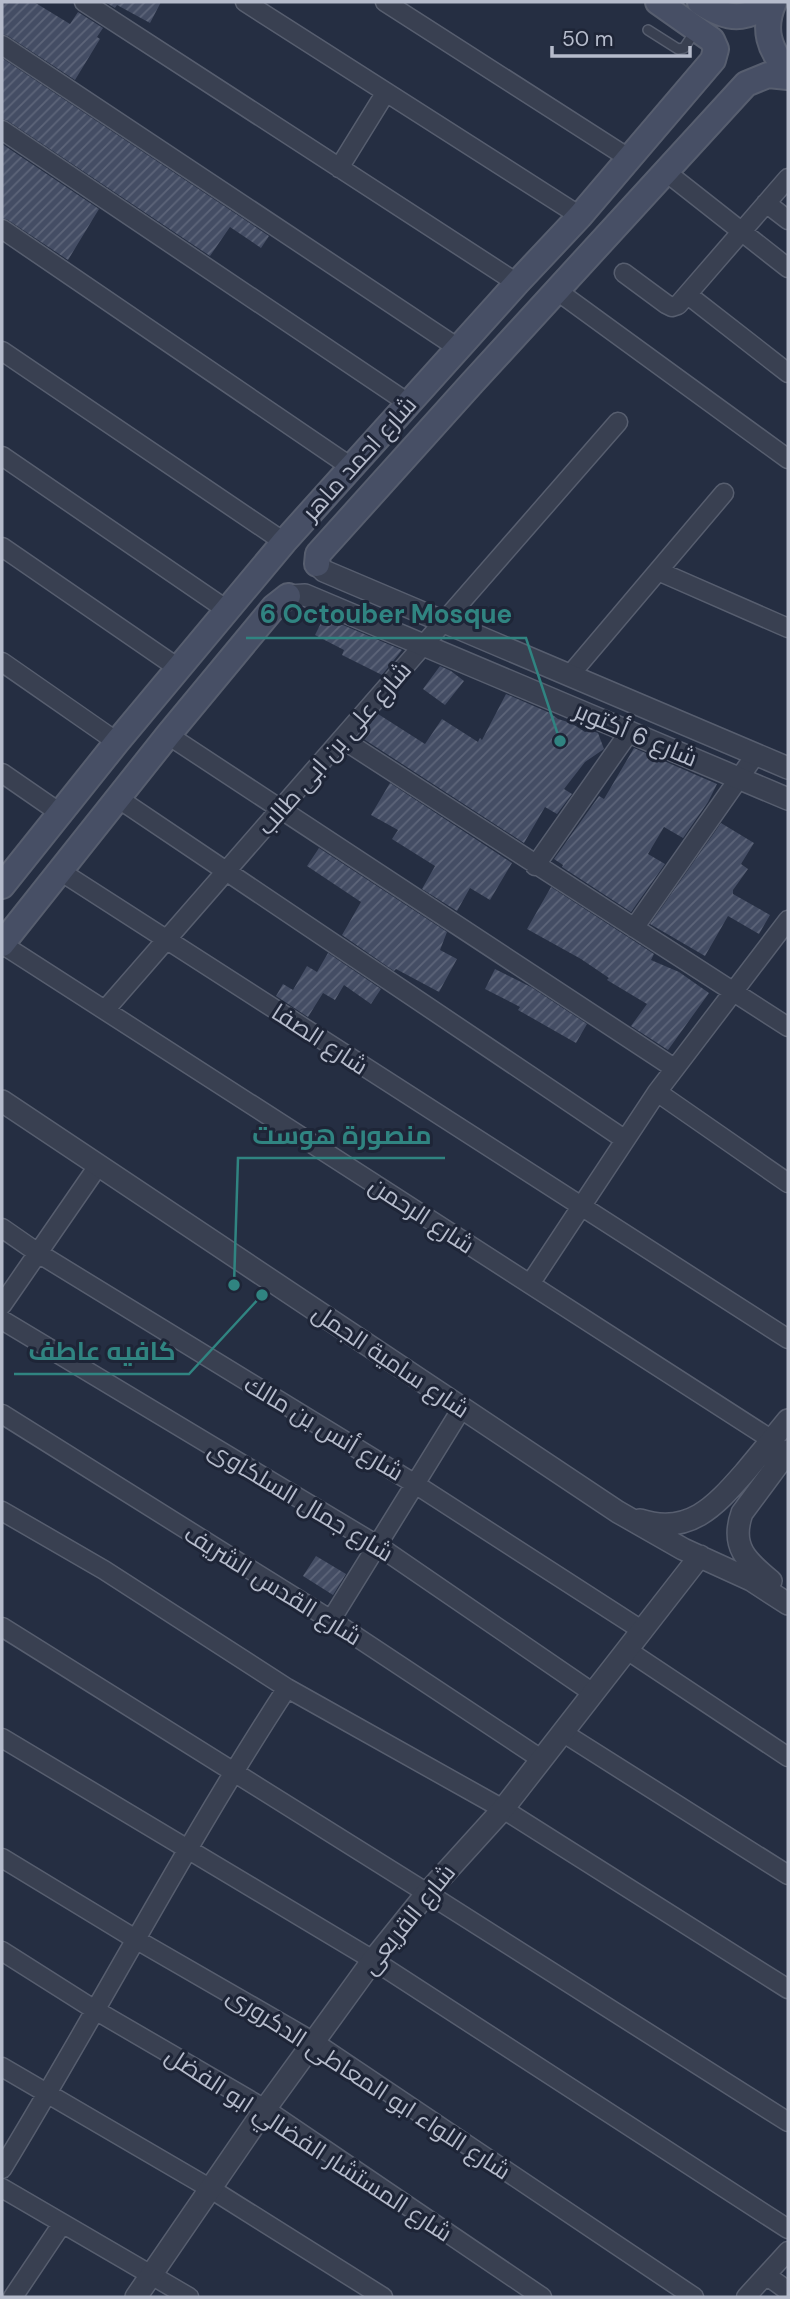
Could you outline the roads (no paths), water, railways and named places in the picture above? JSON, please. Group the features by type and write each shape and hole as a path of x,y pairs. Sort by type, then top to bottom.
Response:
{"main road":[{"path":"658,2 703,33"},
{"path":"700,2 726,16 747,16 774,2"},
{"path":"774,2 767,26 781,62"},
{"name":"شارع احمد ماهر","path":"2,885 284,542 580,216 713,60 716,48 703,33"},
{"name":"شارع احمد ماهر","path":"317,564 318,554 746,84 768,75 788,77"},
{"path":"2,944 168,735 274,607 288,596"}],"street":[{"path":"84,2 517,283"},
{"path":"245,2 580,216"},
{"path":"384,2 630,159"},
{"path":"2,45 458,348"},
{"path":"339,168 386,92"},
{"path":"2,130 408,403"},
{"path":"666,172 788,268"},
{"path":"624,273 669,306 678,305 788,178"},
{"path":"766,203 788,220"},
{"path":"2,229 351,467"},
{"path":"556,290 788,459"},
{"path":"688,295 788,373"},
{"path":"2,351 284,542"},
{"name":"شارع على بن ابى طالب","path":"105,1010 618,422"},
{"path":"2,456 227,610"},
{"path":"569,676 724,493"},
{"path":"2,547 178,668"},
{"name":"شارع 6 أكتوبر","path":"317,564 324,572 788,768"},
{"path":"658,571 788,628"},
{"name":"شارع 6 أكتوبر","path":"288,596 306,595 788,799"},
{"path":"2,662 117,742"},
{"path":"536,866 630,731"},
{"path":"168,735 674,1068"},
{"path":"342,739 788,1027"},
{"path":"634,928 756,754"},
{"path":"2,773 60,813"},
{"path":"119,799 624,1139"},
{"name":"شارع الصفا","path":"60,871 788,1339"},
{"path":"530,1284 624,1139 674,1068 788,920"},
{"name":"شارع الرحمن","path":"2,944 780,1446"},
{"path":"657,1092 788,1183"},
{"name":"شارع سامية الجمل","path":"2,1101 618,1512 660,1537 751,1580 788,1604"},
{"path":"2,1305 98,1166"},
{"name":"شارع أنس بن مالك","path":"2,1228 38,1253 415,1483 643,1631"},
{"name":"شارع جمال السلكاوى","path":"2,1320 377,1545 593,1693"},
{"path":"331,1620 462,1408"},
{"name":"شارع القدس الشريف","path":"2,1414 331,1620 541,1759"},
{"path":"788,1420 780,1446 742,1513 737,1532 747,1559 788,1595"},
{"path":"618,1512 643,1521 667,1524 701,1516 780,1446"},
{"path":"2,1511 104,1570 287,1688 503,1809 788,1989"},
{"name":"شارع القريعى","path":"136,2297 264,2109 373,1960 427,1893 503,1809 700,1556"},
{"path":"2,1627 788,2122"},
{"path":"627,1650 788,1756"},
{"path":"2,2169 233,1771 287,1688"},
{"path":"562,1732 788,1875"},
{"path":"2,1738 373,1960 788,2229"},
{"name":"شارع اللواء ابو المعاطى الدكرورى","path":"2,1857 137,1940 314,2042 694,2297"},
{"name":"شارع المستشار الفضالي ابو الفضل","path":"2,1951 95,2010 264,2109 542,2297"},
{"path":"2,2067 211,2189 383,2297"},
{"path":"2,2188 189,2297"},
{"path":"13,2297 62,2224"},
{"path":"746,2297 788,2251"},
{"path":"766,2275 788,2291"}],"lane":[{"path":"648,30 678,49 684,48 703,33"}],"place":[{"name":"6 Octouber Mosque","path":"560,741"},
{"name":"منصورة هوست","path":"234,1285"},
{"name":"كافيه عاطف","path":"262,1295"}]}
